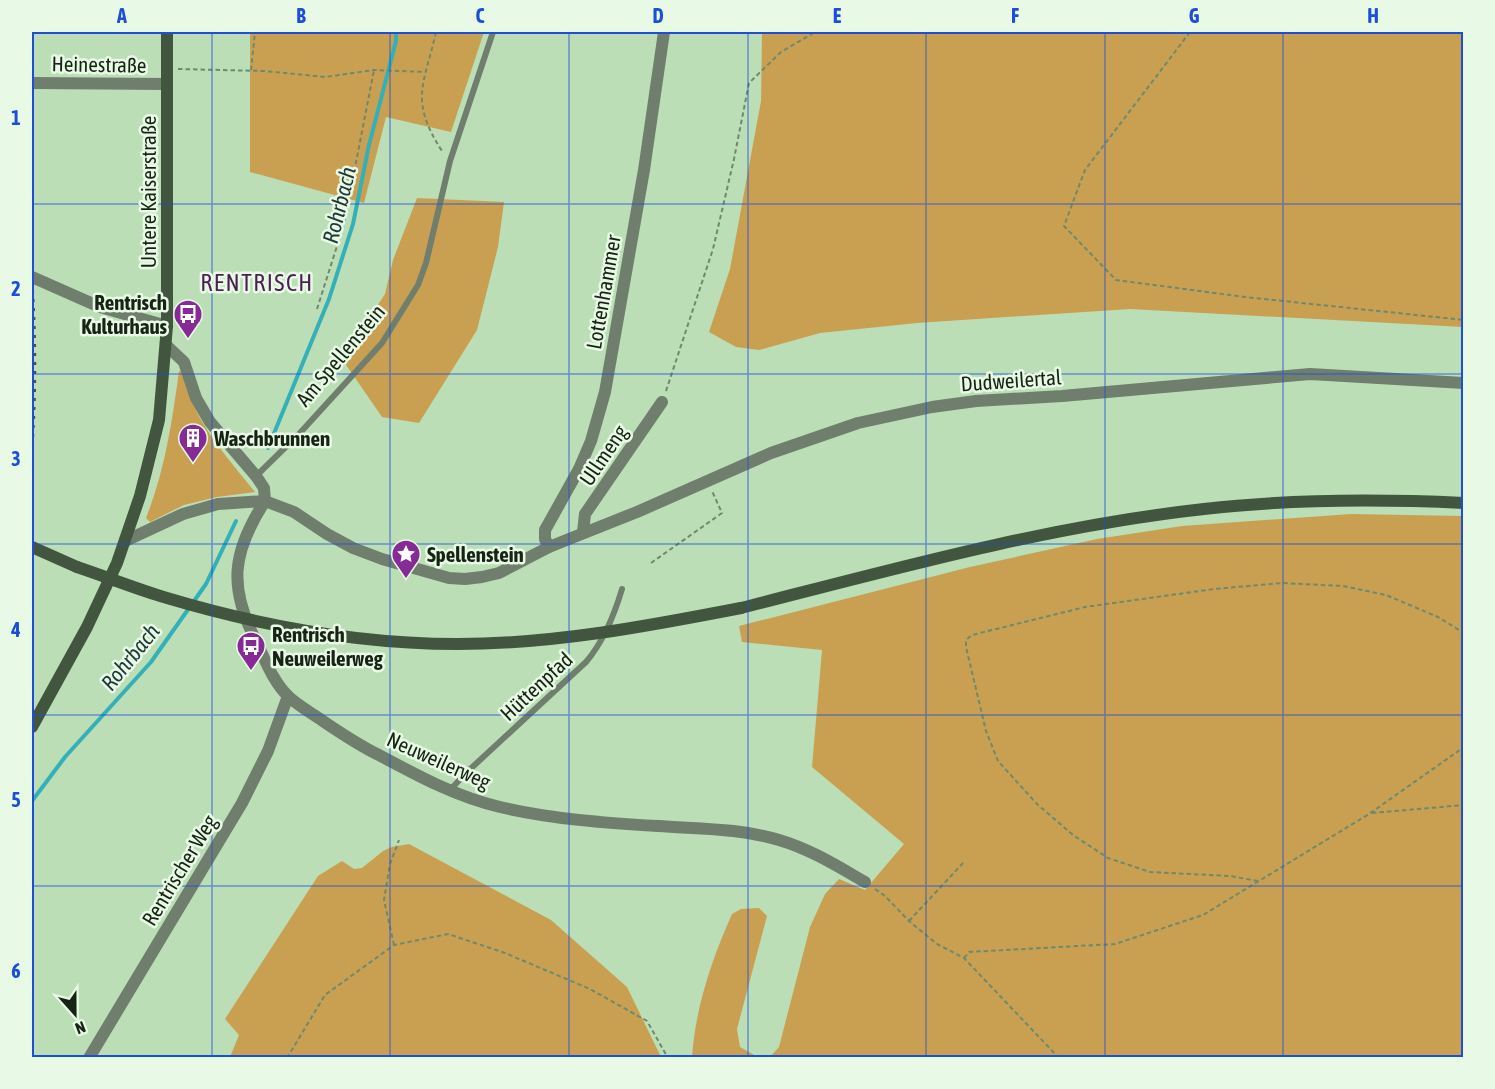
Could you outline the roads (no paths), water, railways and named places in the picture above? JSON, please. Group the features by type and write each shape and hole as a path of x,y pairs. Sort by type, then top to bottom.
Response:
{"main road":[{"name":"Untere Kaiserstraße","path":"32,727 109,583 125,541 159,420 167,326 167,32"},
{"path":"33,547 76,567 166,598 239,617 318,633 401,642 458,644 524,642 606,632 741,608 1018,540 1169,514 1290,502 1464,503"}],"street":[{"name":"Lottenhammer","path":"549,547 545,530 579,469 591,441 605,392 644,170 664,32"},
{"name":"Heinestraße","path":"32,83 167,84"},
{"path":"32,277 100,307 167,326"},
{"path":"166,345 184,362 196,398 210,422 264,488 265,501"},
{"name":"Dudweilertal","path":"583,532 637,512 771,453 858,423 932,407 976,401 1062,396 1310,374 1464,383"},
{"name":"Ullmeng","path":"583,532 585,514 662,402"},
{"path":"125,541 183,514 218,504 265,501 294,512 353,548 432,574 465,579 499,573 583,532"},
{"name":"Neuweilerweg","path":"265,501 254,518 242,545 236,579 241,605 273,675 288,696 364,748 450,790 481,802 527,812 604,823 737,831 762,835 795,845 865,882"},
{"name":"Rentrischer Weg","path":"89,1058 242,803 268,751 288,696"}],"lane":[{"name":"Am Spellenstein","path":"256,476 299,434 382,343 417,285 426,263 450,161 493,32"},
{"name":"Hüttenpfad","path":"450,790 586,662 597,649 609,625 622,589"}],"waterway":[{"name":"Rohrbach","path":"268,448 329,299 353,224 369,145 396,41 396,32"},
{"name":"Rohrbach","path":"32,801 65,757 151,662 206,584 236,521"}],"railway":[{"path":"32,290 34,328 32,440"}],"place":[{"name":"Rentrisch Kulturhaus","path":"188,340"},
{"name":"Waschbrunnen","path":"193,464"},
{"name":"Spellenstein","path":"406,580"},
{"name":"Rentrisch Neuweilerweg","path":"251,672"}],"district":[{"name":"RENTRISCH","path":"257,282"}]}
